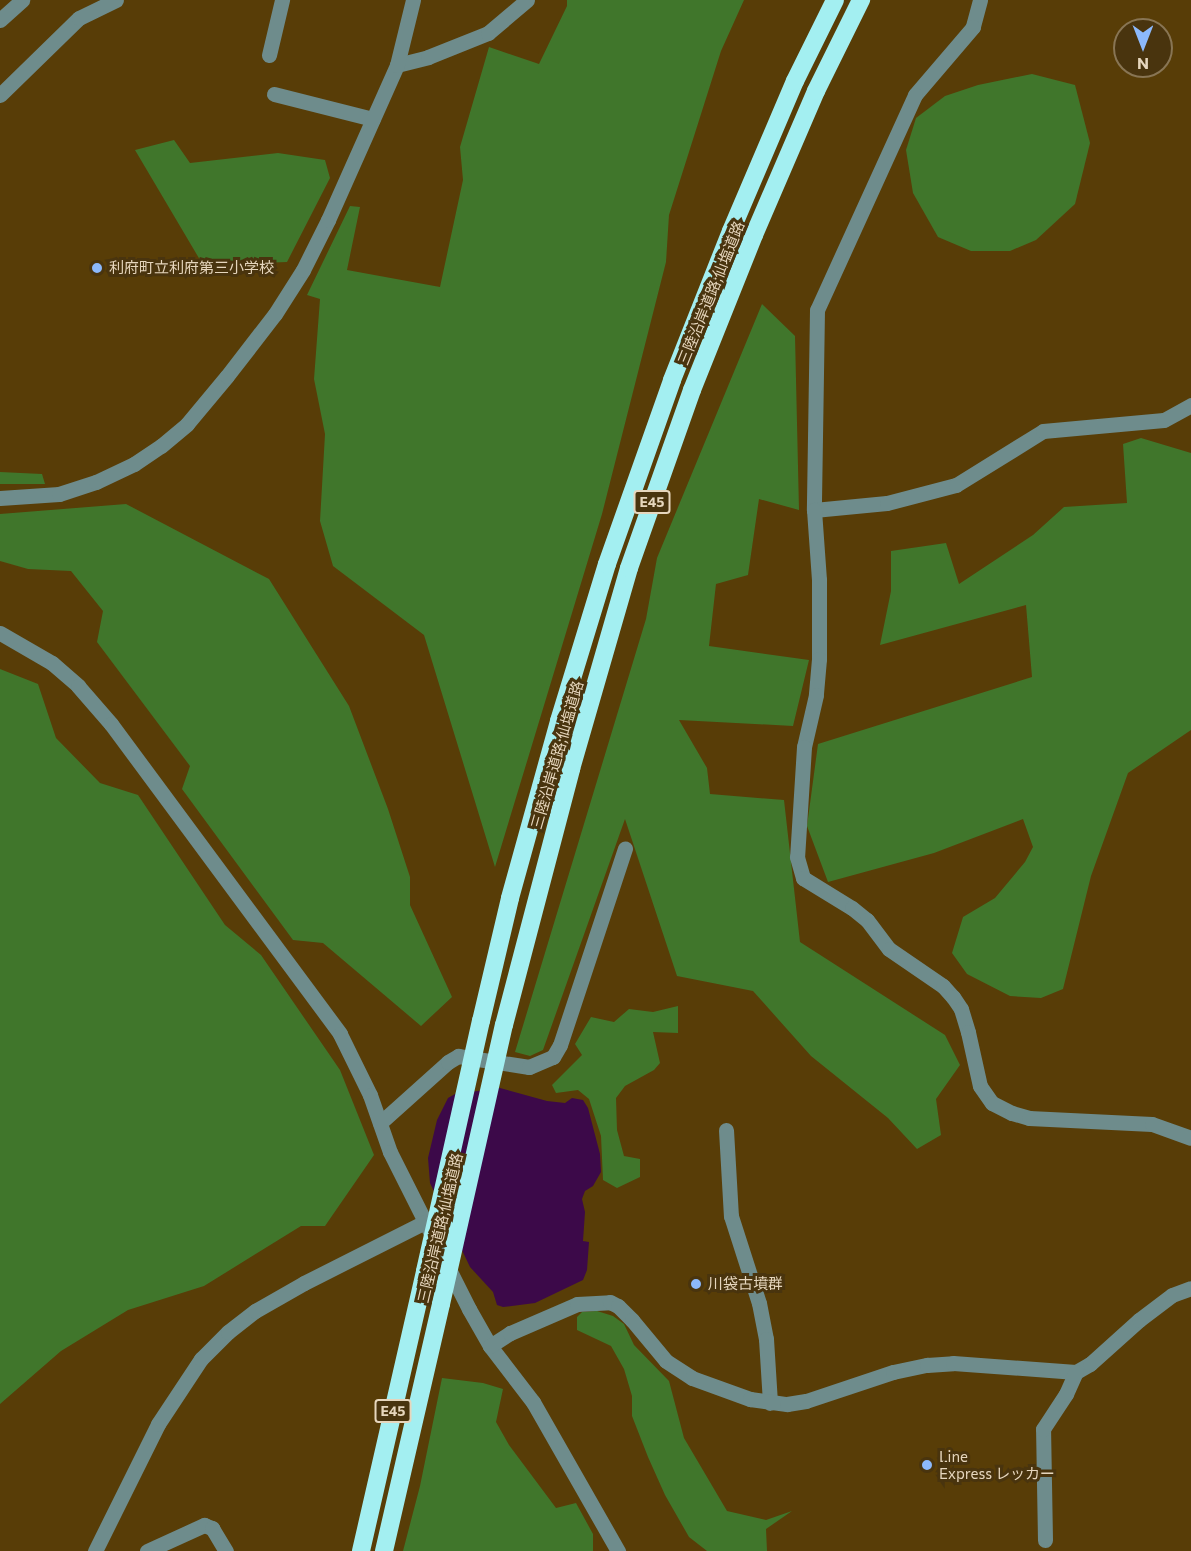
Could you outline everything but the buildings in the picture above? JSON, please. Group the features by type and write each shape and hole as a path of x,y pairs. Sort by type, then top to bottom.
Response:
{"highway":[{"name":"三陸沿岸道路;仙塩道路","path":"361,1551 510,898 559,721 611,553 672,380 795,81 835,0"},
{"name":"三陸沿岸道路;仙塩道路","path":"384,1551 504,1025 571,769 629,568 692,390 754,235 816,91 861,0"}],"street":[{"path":"0,20 22,0"},
{"path":"0,95 80,18 116,0"},
{"path":"269,55 282,0"},
{"path":"0,498 59,494 96,482 134,464 161,446 187,424 275,314 303,270 328,220 397,65 413,0"},
{"path":"397,65 428,57 488,33 527,0"},
{"path":"980,0 973,27 915,95 816,310 814,510 819,580 819,659 816,695 804,747 797,848 799,871 803,878 852,908 867,920 889,949 943,986 953,997 965,1021 980,1086 992,1103 1029,1118 1152,1124 1191,1138"},
{"path":"274,94 373,119"},
{"path":"814,510 887,503 956,485 1042,431 1164,420 1191,405"},
{"path":"0,633 52,663 78,686 111,724 340,1034 380,1123 390,1152 490,1346 533,1402 618,1551"},
{"path":"380,1123 448,1062 458,1056 529,1067 553,1057 560,1045 625,848"},
{"path":"726,1130 730,1216 759,1303 766,1339 770,1403"},
{"path":"95,1551 158,1424 208,1352 228,1332 265,1305 304,1282 425,1222"},
{"path":"490,1346 510,1333 577,1304 610,1302 618,1306 656,1350 680,1370 725,1391 770,1403 806,1401 893,1372 927,1365 953,1363 1076,1372 1090,1364 1172,1294 1191,1288"},
{"path":"1045,1540 1043,1429 1066,1394 1076,1372"},
{"path":"147,1551 204,1525 212,1528 226,1551"}],"green space":[{"path":"567,0 744,0 721,51 669,215 666,262 602,514 495,867 424,635 333,566 320,521 325,434 314,379 320,299 307,295 350,206 360,207 347,270 440,287 463,180 460,147 489,47 539,64 567,6"},
{"path":"1032,74 1075,85 1090,143 1075,204 1036,240 1010,251 971,251 938,237 913,193 906,150 916,118 945,96 978,85"},
{"path":"174,140 190,163 278,153 325,160 330,178 287,262 203,265 135,150"},
{"path":"762,304 795,336 799,510 759,499 748,575 716,584 709,646 809,660 793,726 679,720 707,768 710,794 784,800 800,942 945,1035 960,1065 936,1099 941,1135 917,1149 888,1118 811,1056 753,991 677,976 625,819 543,1050 530,1056 515,1052 646,619 657,558"},
{"path":"1141,438 1191,453 1191,730 1128,773 1091,876 1063,989 1041,998 1010,996 967,974 952,953 963,917 995,898 1025,862 1033,847 1023,819 934,853 828,882 807,826 818,744 1032,677 1026,605 880,645 891,591 891,551 946,543 959,584 1033,535 1064,507 1127,503 1123,444"},
{"path":"0,472 42,474 45,484 0,484"},
{"path":"126,504 269,579 349,706 388,809 410,877 410,905 452,997 421,1026 323,943 293,940 182,789 190,766 97,642 103,611 71,571 28,569 0,561 0,514"},
{"path":"0,669 38,684 56,738 100,783 138,795 225,925 261,955 340,1070 374,1155 325,1226 301,1226 204,1286 128,1310 61,1351 0,1404"},
{"path":"678,1006 678,1033 653,1032 660,1063 654,1070 625,1086 616,1098 617,1130 624,1156 640,1159 640,1177 617,1188 603,1180 601,1136 589,1099 578,1090 556,1093 552,1085 582,1055 575,1044 591,1017 614,1022 629,1009 653,1012"},
{"path":"597,1311 613,1316 624,1324 634,1345 669,1381 684,1438 727,1511 766,1520 792,1511 766,1529 767,1551 707,1551 689,1537 665,1495 632,1416 632,1396 624,1369 611,1346 577,1330 577,1317 582,1312"},
{"path":"442,1378 483,1383 503,1389 496,1422 509,1445 556,1508 576,1503 593,1534 593,1551 403,1551 420,1486"}],"shaded area":[{"path":"500,1088 547,1101 565,1103 572,1098 583,1100 588,1108 600,1154 601,1172 593,1186 585,1191 582,1199 585,1212 583,1241 589,1242 587,1270 583,1280 535,1303 503,1307 497,1305 493,1292 470,1267 430,1183 428,1158 437,1120 448,1098 455,1094"}],"place":[{"name":"利府町立利府第三小学校","path":"97,268"},
{"name":"川袋古墳群","path":"696,1284"},
{"name":"Line Express レッカー","path":"927,1465"}]}
